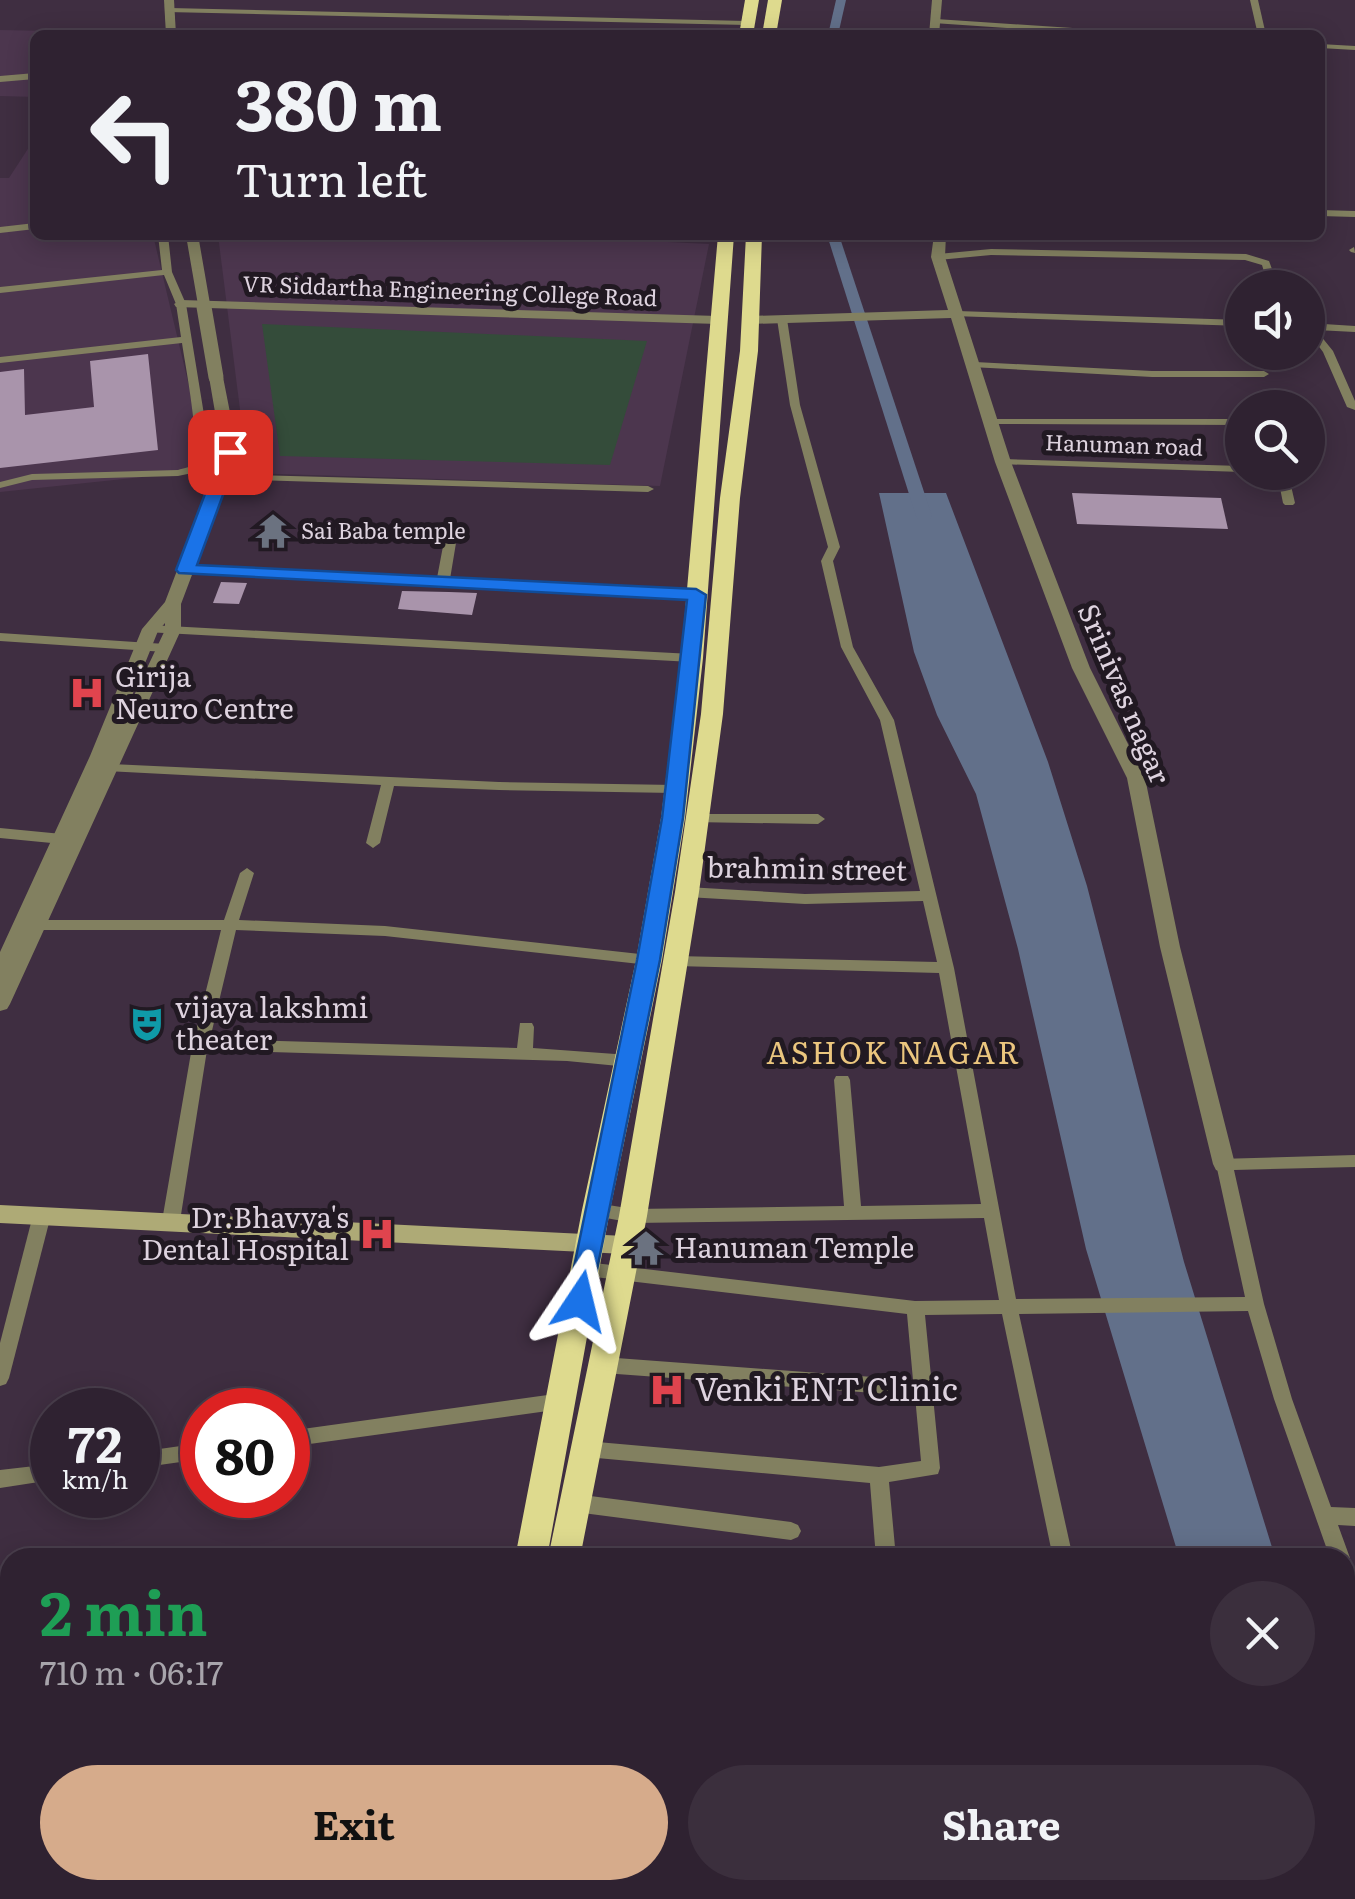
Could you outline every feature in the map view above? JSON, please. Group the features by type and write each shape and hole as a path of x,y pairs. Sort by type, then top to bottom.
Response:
{"highway":[{"path":"746,29 752,0"},
{"path":"770,30 775,0"},
{"path":"566,1548 633,1216 692,658 726,240"},
{"path":"532,1548 596,1210 629,1060 686,892 712,714 750,320 754,240"}],"main road":[{"path":"0,1214 626,1245"}],"street":[{"path":"935,30 938,0"},
{"path":"1254,0 1261,30"},
{"path":"171,30 170,5 746,29"},
{"path":"936,21 1072,30"},
{"path":"1325,46 1355,48"},
{"path":"0,79 30,76"},
{"path":"1325,213 1355,214"},
{"path":"0,230 30,227"},
{"path":"0,486 32,477 178,473 198,467 201,433 180,304 167,272 164,240"},
{"path":"0,974 62,839 146,637 173,604 230,452 193,240"},
{"path":"940,240 938,257 990,252 1246,258 1266,263 1268,270"},
{"name":"Srinivas nagar","path":"938,257 1003,462 1081,668 1136,778 1170,947 1224,1164"},
{"path":"0,290 167,272"},
{"name":"VR Siddartha Engineering College Road","path":"180,304 718,320"},
{"path":"750,320 956,314 1225,322"},
{"path":"782,320 796,406 834,548 827,560 847,646 887,720 946,968 1009,1307 1062,1548"},
{"path":"1325,327 1355,328"},
{"path":"0,360 185,340"},
{"path":"1325,347 1352,408"},
{"path":"975,365 1152,374 1264,374"},
{"path":"993,422 1225,422"},
{"name":"Hanuman road","path":"1003,462 1225,469"},
{"path":"223,478 648,489"},
{"path":"1286,490 1289,503"},
{"path":"443,582 453,524"},
{"path":"186,570 696,595"},
{"path":"0,1004 174,630 173,604"},
{"path":"0,638 146,637 174,630 692,658"},
{"path":"146,637 165,648"},
{"path":"111,768 676,789"},
{"path":"374,843 389,780"},
{"path":"697,820 818,819"},
{"path":"0,833 62,839"},
{"path":"171,1221 198,1044 229,925 247,874"},
{"name":"brahmin street","path":"686,892 805,899 927,896"},
{"path":"39,925 229,925 385,931 662,961 946,968"},
{"path":"525,1055 526,1027"},
{"path":"198,1044 629,1060"},
{"path":"842,1080 854,1213"},
{"path":"1336,1548 1282,1399 1255,1304 1224,1164 1355,1161"},
{"path":"596,1210 633,1216 991,1212"},
{"path":"0,1378 42,1215"},
{"path":"586,1268 916,1308 1255,1304"},
{"path":"586,1449 879,1476 931,1468 916,1308"},
{"path":"603,1364 924,1389"},
{"path":"310,1436 562,1401"},
{"path":"0,1479 30,1475"},
{"path":"879,1476 885,1548"},
{"path":"576,1502 791,1531"},
{"path":"1325,1516 1355,1517"}],"shaded area":[{"path":"0,30 30,31 30,97 0,96"},
{"path":"30,146 30,240 154,240 209,470 0,492 0,178 9,178"},
{"path":"219,240 627,240 709,244 660,486 248,473"}],"green space":[{"path":"262,324 647,341 610,465 280,456"}],"water":[{"path":"879,493 946,493 1048,762 1087,886 1184,1262 1272,1548 1176,1548 1086,1249 1018,949 976,794 937,715 914,652"}],"building":[{"path":"148,354 158,450 0,468 0,372 24,369 25,415 94,407 90,361"},
{"path":"1072,493 1221,498 1228,529 1077,524"},
{"path":"221,582 247,583 239,604 213,603"},
{"path":"402,591 477,593 472,615 398,609"}],"waterway":[{"path":"834,30 841,0"},
{"path":"835,240 924,516"}],"place":[{"name":"Sai Baba temple","path":"273,531"},
{"name":"Girija Neuro Centre","path":"87,693"},
{"name":"vijaya lakshmi theater","path":"147,1024"},
{"name":"Dr.Bhavya's Dental Hospital","path":"377,1234"},
{"name":"Hanuman Temple","path":"646,1248"},
{"name":"Venki ENT Clinic","path":"667,1390"}],"district":[{"name":"ASHOK NAGAR","path":"894,1054"}],"route":[{"path":"230,452 186,570 696,595 673,818 649,960 580,1301"}]}
